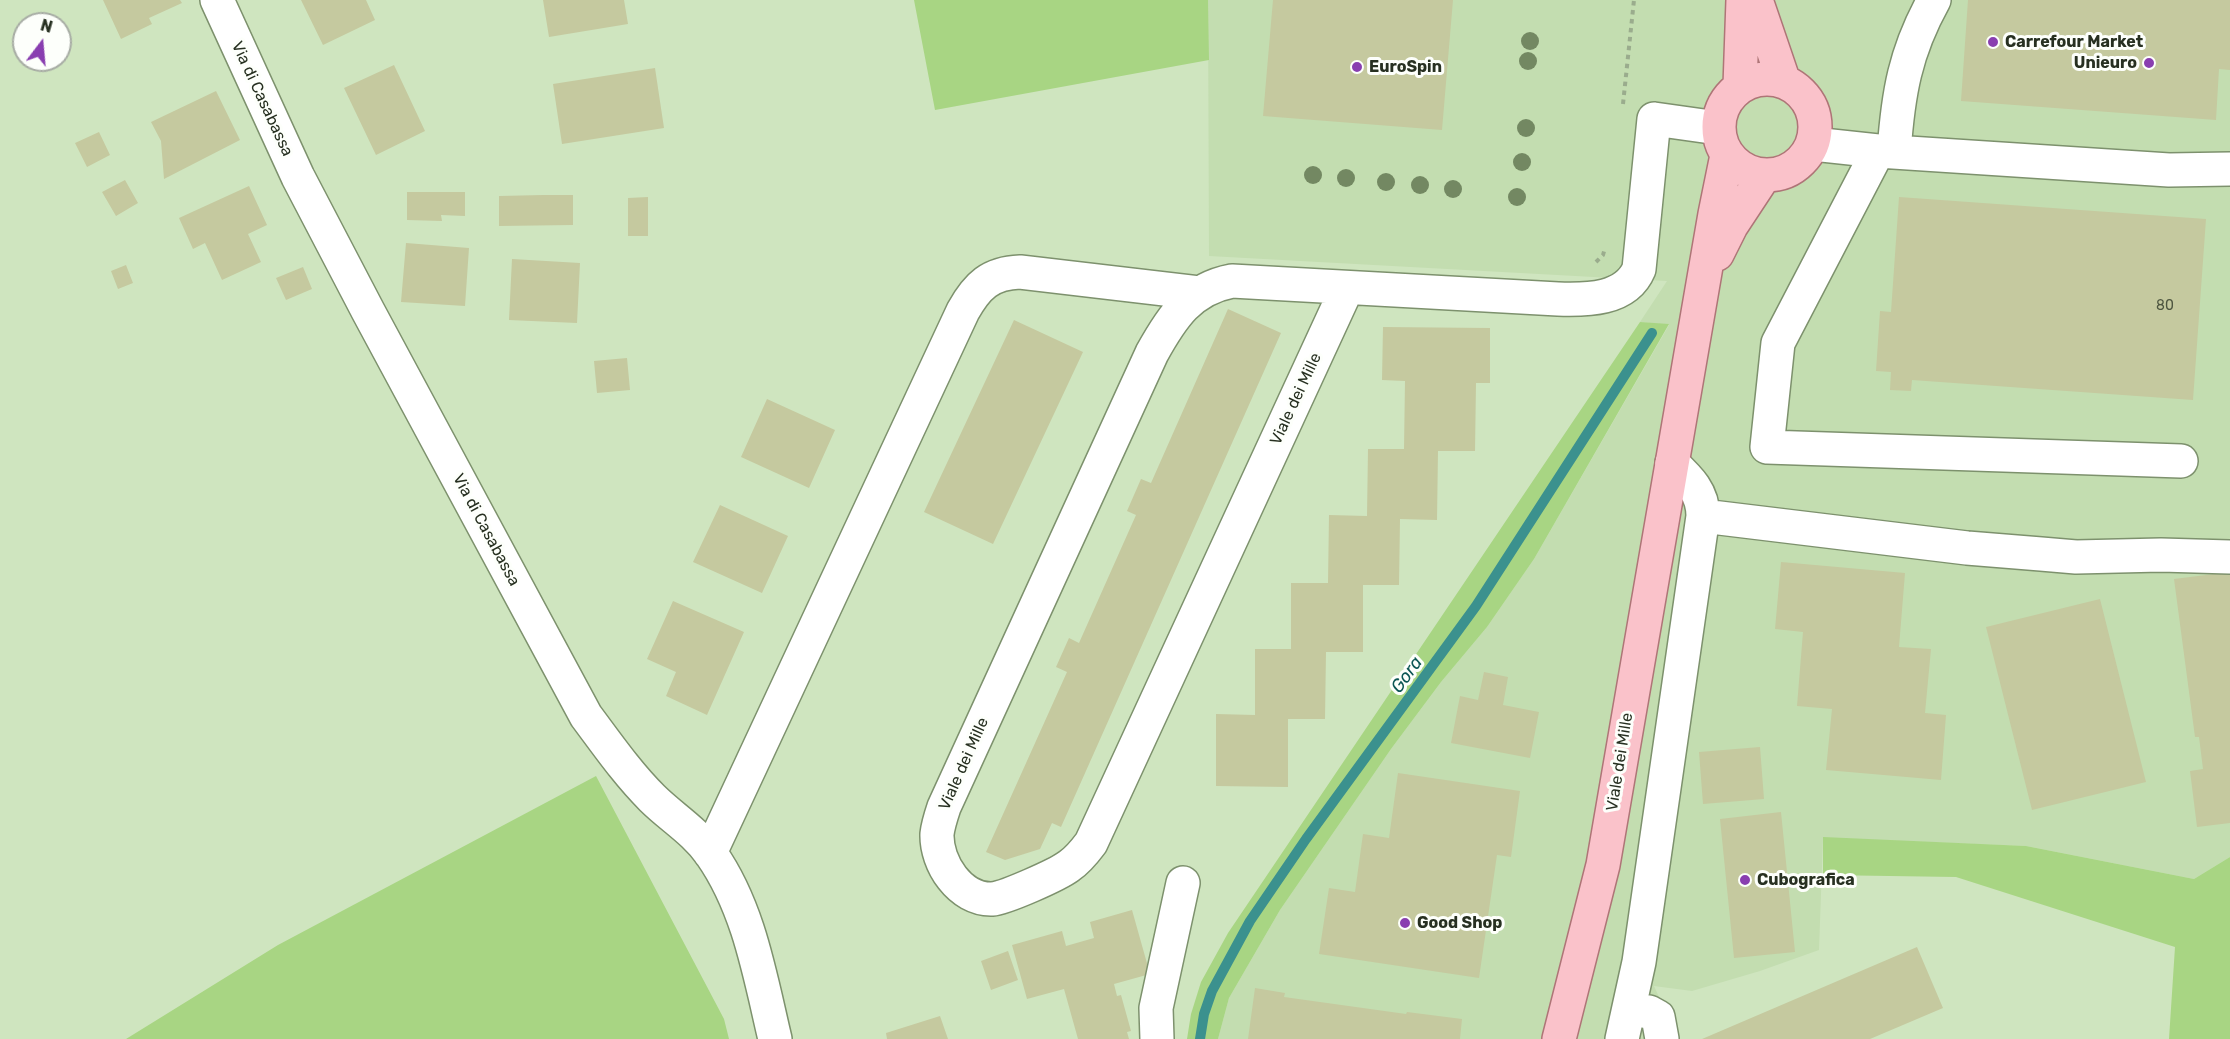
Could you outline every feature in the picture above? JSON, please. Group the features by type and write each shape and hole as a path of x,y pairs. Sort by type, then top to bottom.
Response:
{"main road":[{"path":"1740,86 1743,0"},
{"path":"1756,0 1784,82"},
{"path":"1701,304 1715,214 1722,141 1720,112 1728,98 1740,86 1764,79 1784,82 1797,90 1808,101 1811,108 1816,130 1813,144 1805,158 1794,168 1779,175 1764,176 1749,173 1737,166 1722,141"},
{"path":"1701,304 1722,243 1764,176"},
{"name":"Viale dei Mille","path":"1559,1039 1603,865 1701,304"}],"street":[{"name":"Via di Casabassa","path":"217,0 298,177 586,716 630,774 710,853 732,891 749,934 775,1039"},
{"path":"1934,0 1908,56 1886,152 1778,343 1767,447 2181,461"},
{"name":"Viale dei Mille","path":"1347,288 1091,843 1069,866 1048,877 995,899 976,896 954,880 940,855 937,835 944,807 1152,353 1173,320 1190,300 1210,286 1232,281 1567,300 1598,298 1620,290 1632,281 1639,269 1654,119 1722,141"},
{"path":"1813,144 1886,152 2169,170 2230,169"},
{"path":"710,853 963,311 975,290 996,275 1020,272 1199,293"},
{"path":"1626,1024 1642,940 1703,516 1701,501 1694,483 1672,463"},
{"path":"1703,516 1967,548 2041,554 2086,557 2161,555 2230,557"},
{"path":"1157,1039 1156,1008 1184,882"},
{"path":"1626,1024 1649,1012 1658,1017 1662,1039"}],"path":[{"path":"1625,86 1634,0"},
{"path":"1588,266 1599,260 1606,242"}],"shaded area":[{"path":"1208,0 2230,0 2230,857 2194,879 2026,846 1823,838 1819,950 1760,971 1692,991 1654,986 1678,1039 1218,1039 1229,998 1280,910 1391,749 1441,682 1487,627 1534,559 1669,325 1640,322 1667,281 1209,256"}],"green space":[{"path":"914,0 1208,0 1209,60 935,110"},
{"path":"1640,322 1669,324 1534,559 1487,627 1441,682 1391,749 1280,910 1229,998 1218,1039 1187,1039 1191,1014 1201,982 1228,933"},
{"path":"596,776 724,1019 729,1039 126,1039 278,945"},
{"path":"1823,837 2026,846 2194,879 2230,857 2230,1039 2169,1039 2175,947 1956,877 1823,875"}],"building":[{"path":"103,0 180,0 182,3 149,18 152,24 121,39"},
{"path":"301,0 366,0 375,20 323,45"},
{"path":"543,0 624,0 628,24 549,37"},
{"name":"EuroSpin","path":"1273,0 1453,0 1442,130 1263,116"},
{"path":"1968,0 2230,0 2230,70 2219,69 2216,120 1961,101"},
{"path":"394,65 425,131 376,155 344,88"},
{"path":"655,68 664,128 562,144 553,84"},
{"path":"216,91 240,140 164,179 161,141 151,122"},
{"path":"99,132 110,155 87,167 75,143"},
{"path":"125,180 138,203 116,216 102,192"},
{"path":"249,186 267,225 248,234 261,262 222,280 205,243 193,249 179,218"},
{"path":"407,192 465,192 465,216 441,215 442,221 407,220"},
{"path":"573,195 573,225 499,226 499,196"},
{"path":"648,197 648,236 628,236 628,198"},
{"path":"1899,197 2206,219 2193,400 1912,380 1911,391 1890,390 1891,372 1876,371 1880,311 1891,312"},
{"path":"406,243 469,248 465,306 401,302"},
{"path":"512,259 580,263 577,323 509,320"},
{"path":"126,265 133,283 118,289 111,271"},
{"path":"303,267 312,289 286,300 276,278"},
{"path":"1228,309 1281,333 1061,827 1052,823 1040,849 1005,860 986,852 1067,672 1056,667 1069,638 1079,643 1136,515 1127,511 1141,479 1151,483"},
{"path":"1014,320 1083,352 993,544 924,512"},
{"path":"1383,327 1490,328 1490,383 1476,383 1475,451 1438,451 1437,520 1400,519 1399,585 1363,585 1363,652 1326,652 1325,719 1288,719 1288,787 1216,786 1216,714 1255,715 1255,649 1291,649 1291,583 1328,583 1329,515 1367,516 1368,449 1404,449 1405,381 1382,380"},
{"path":"627,358 630,390 597,393 594,361"},
{"path":"767,399 835,430 809,488 741,457"},
{"path":"720,505 788,536 762,593 693,562"},
{"path":"1781,562 1905,573 1899,647 1931,649 1925,713 1946,715 1941,780 1826,770 1832,709 1797,706 1803,632 1775,629"},
{"path":"2230,572 2230,823 2197,827 2190,771 2203,769 2199,737 2195,737 2174,579"},
{"path":"2100,599 2146,782 2032,810 1986,627"},
{"path":"673,601 744,632 707,715 666,696 676,672 647,659"},
{"path":"1484,672 1508,677 1503,705 1539,712 1530,758 1451,743 1460,696 1478,700"},
{"path":"1760,747 1764,799 1703,804 1699,752"},
{"name":"Good Shop","path":"1398,773 1520,791 1511,857 1497,855 1479,978 1319,954 1329,888 1355,892 1363,834 1389,838"},
{"path":"1781,812 1795,952 1734,958 1720,819"},
{"path":"1132,910 1150,974 1114,984 1117,996 1121,995 1131,1031 1127,1032 1129,1039 1078,1039 1064,989 1027,999 1012,945 1062,931 1066,946 1094,938 1090,922"},
{"path":"1917,947 1943,1008 1870,1039 1702,1039"},
{"path":"1008,951 1018,980 991,990 981,961"},
{"path":"1255,988 1285,993 1284,997 1406,1014 1407,1012 1462,1019 1460,1039 1248,1039"},
{"path":"940,1016 948,1039 887,1039 886,1033"}],"waterway":[{"name":"Gora","path":"1200,1039 1204,1014 1212,991 1250,921 1306,839 1476,606 1652,333"}],"place":[{"name":"Carrefour Market","path":"1993,42"},
{"name":"Unieuro","path":"2149,63"},
{"name":"EuroSpin","path":"1357,67"},
{"name":"Cubografica","path":"1745,880"},
{"name":"Good Shop","path":"1405,923"}]}
